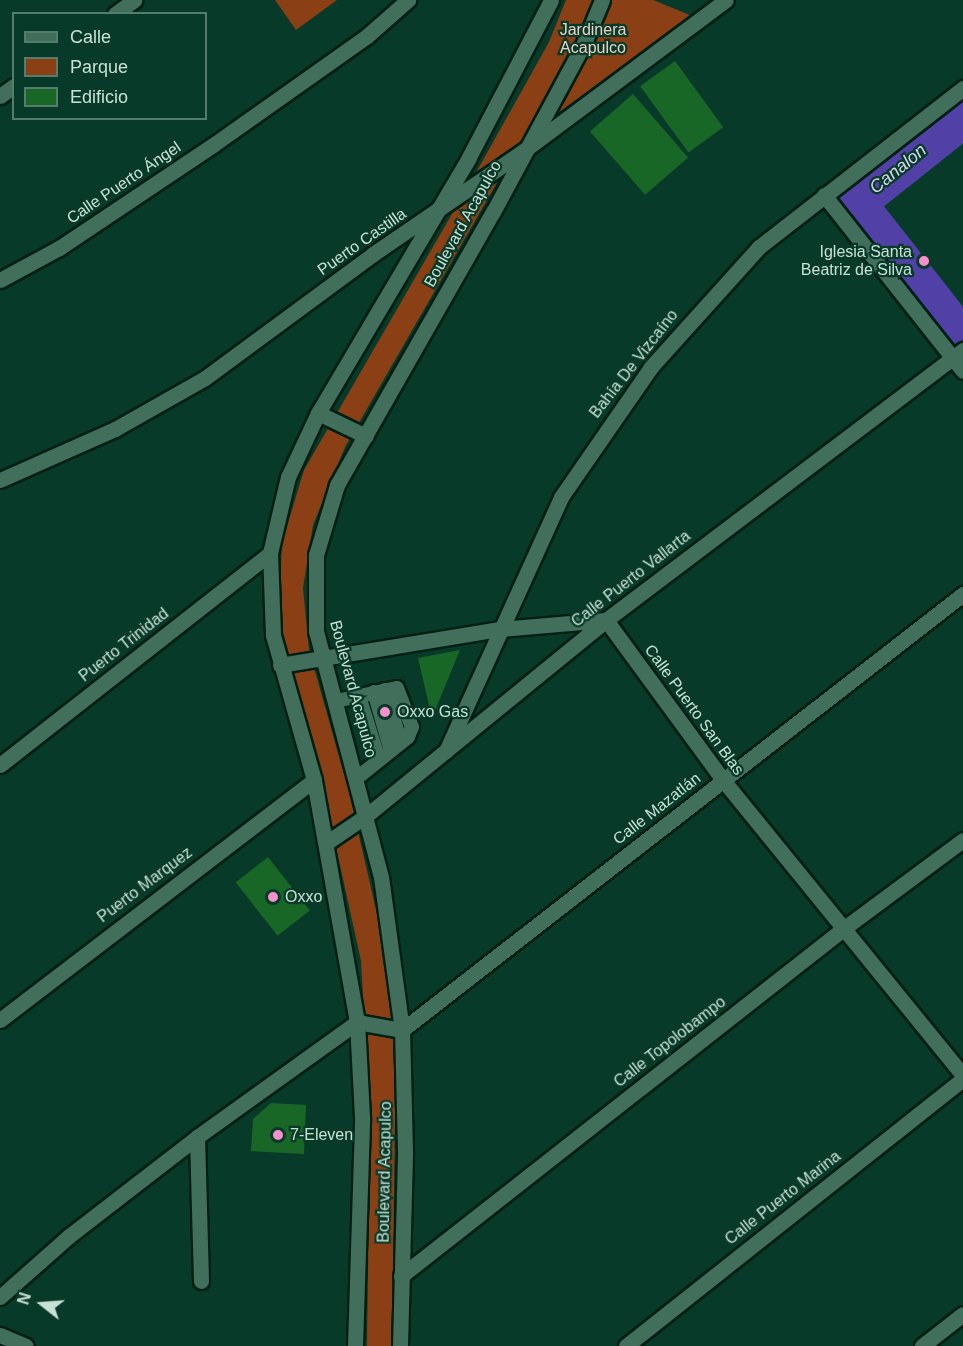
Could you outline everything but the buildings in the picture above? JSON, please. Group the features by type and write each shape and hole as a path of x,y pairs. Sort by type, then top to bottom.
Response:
{"street":[{"path":"118,12 134,0"},
{"name":"Calle Puerto Ángel","path":"0,280 59,248 213,145 367,36 408,0"},
{"name":"Boulevard Acapulco","path":"356,1346 362,1117 357,1022 314,780 280,664 270,611 270,553 288,477 318,413 468,159 550,0"},
{"name":"Boulevard Acapulco","path":"400,1346 405,1151 402,1030 381,877 367,815 322,658 314,603 321,532 337,485 493,212 522,152 585,41 602,0"},
{"name":"Puerto Castilla","path":"0,480 157,408 522,152 726,0"},
{"name":"Bahía De Vizcaíno","path":"446,751 561,497 603,432 704,306 759,247 963,88"},
{"path":"824,195 958,354 963,371"},
{"name":"Calle Puerto Vallarta","path":"326,843 367,815 606,620 958,354"},
{"path":"318,413 366,436"},
{"name":"Puerto Trinidad","path":"0,765 270,553"},
{"name":"Calle Mazatlán","path":"402,1030 963,594"},
{"path":"280,664 500,629 606,620"},
{"name":"Calle Puerto San Blas","path":"606,620 723,780 963,1077"},
{"name":"Puerto Marquez","path":"0,1020 314,780"},
{"name":"Calle Topolobampo","path":"401,1276 843,929 963,840"},
{"path":"0,1297 69,1236 197,1137 357,1022 402,1030"},
{"name":"Calle Puerto Marina","path":"626,1346 963,1077"},
{"path":"197,1137 201,1281"},
{"path":"922,1346 963,1314"},
{"path":"0,1335 26,1346"}],"lane":[{"path":"336,701 379,691 399,690 409,719 412,730 357,778"},
{"path":"379,691 396,746"},
{"path":"359,696 379,760"}],"green space":[{"path":"275,0 337,0 296,30"},
{"name":"Jardinera Acapulco","path":"566,0 653,0 692,16 522,139 345,447 313,525 303,588 309,650 348,788 388,962 396,1035 392,1346 367,1346 370,1117 361,961 334,838 287,661 279,608 282,543 304,470 549,42"}],"waterway":[{"name":"Canalon","path":"963,118 856,203 963,339"}],"place":[{"name":"Iglesia Santa Beatriz de Silva","path":"924,261"},
{"name":"Oxxo Gas","path":"385,712"},
{"name":"Oxxo","path":"273,897"},
{"name":"7-Eleven","path":"278,1135"}]}
